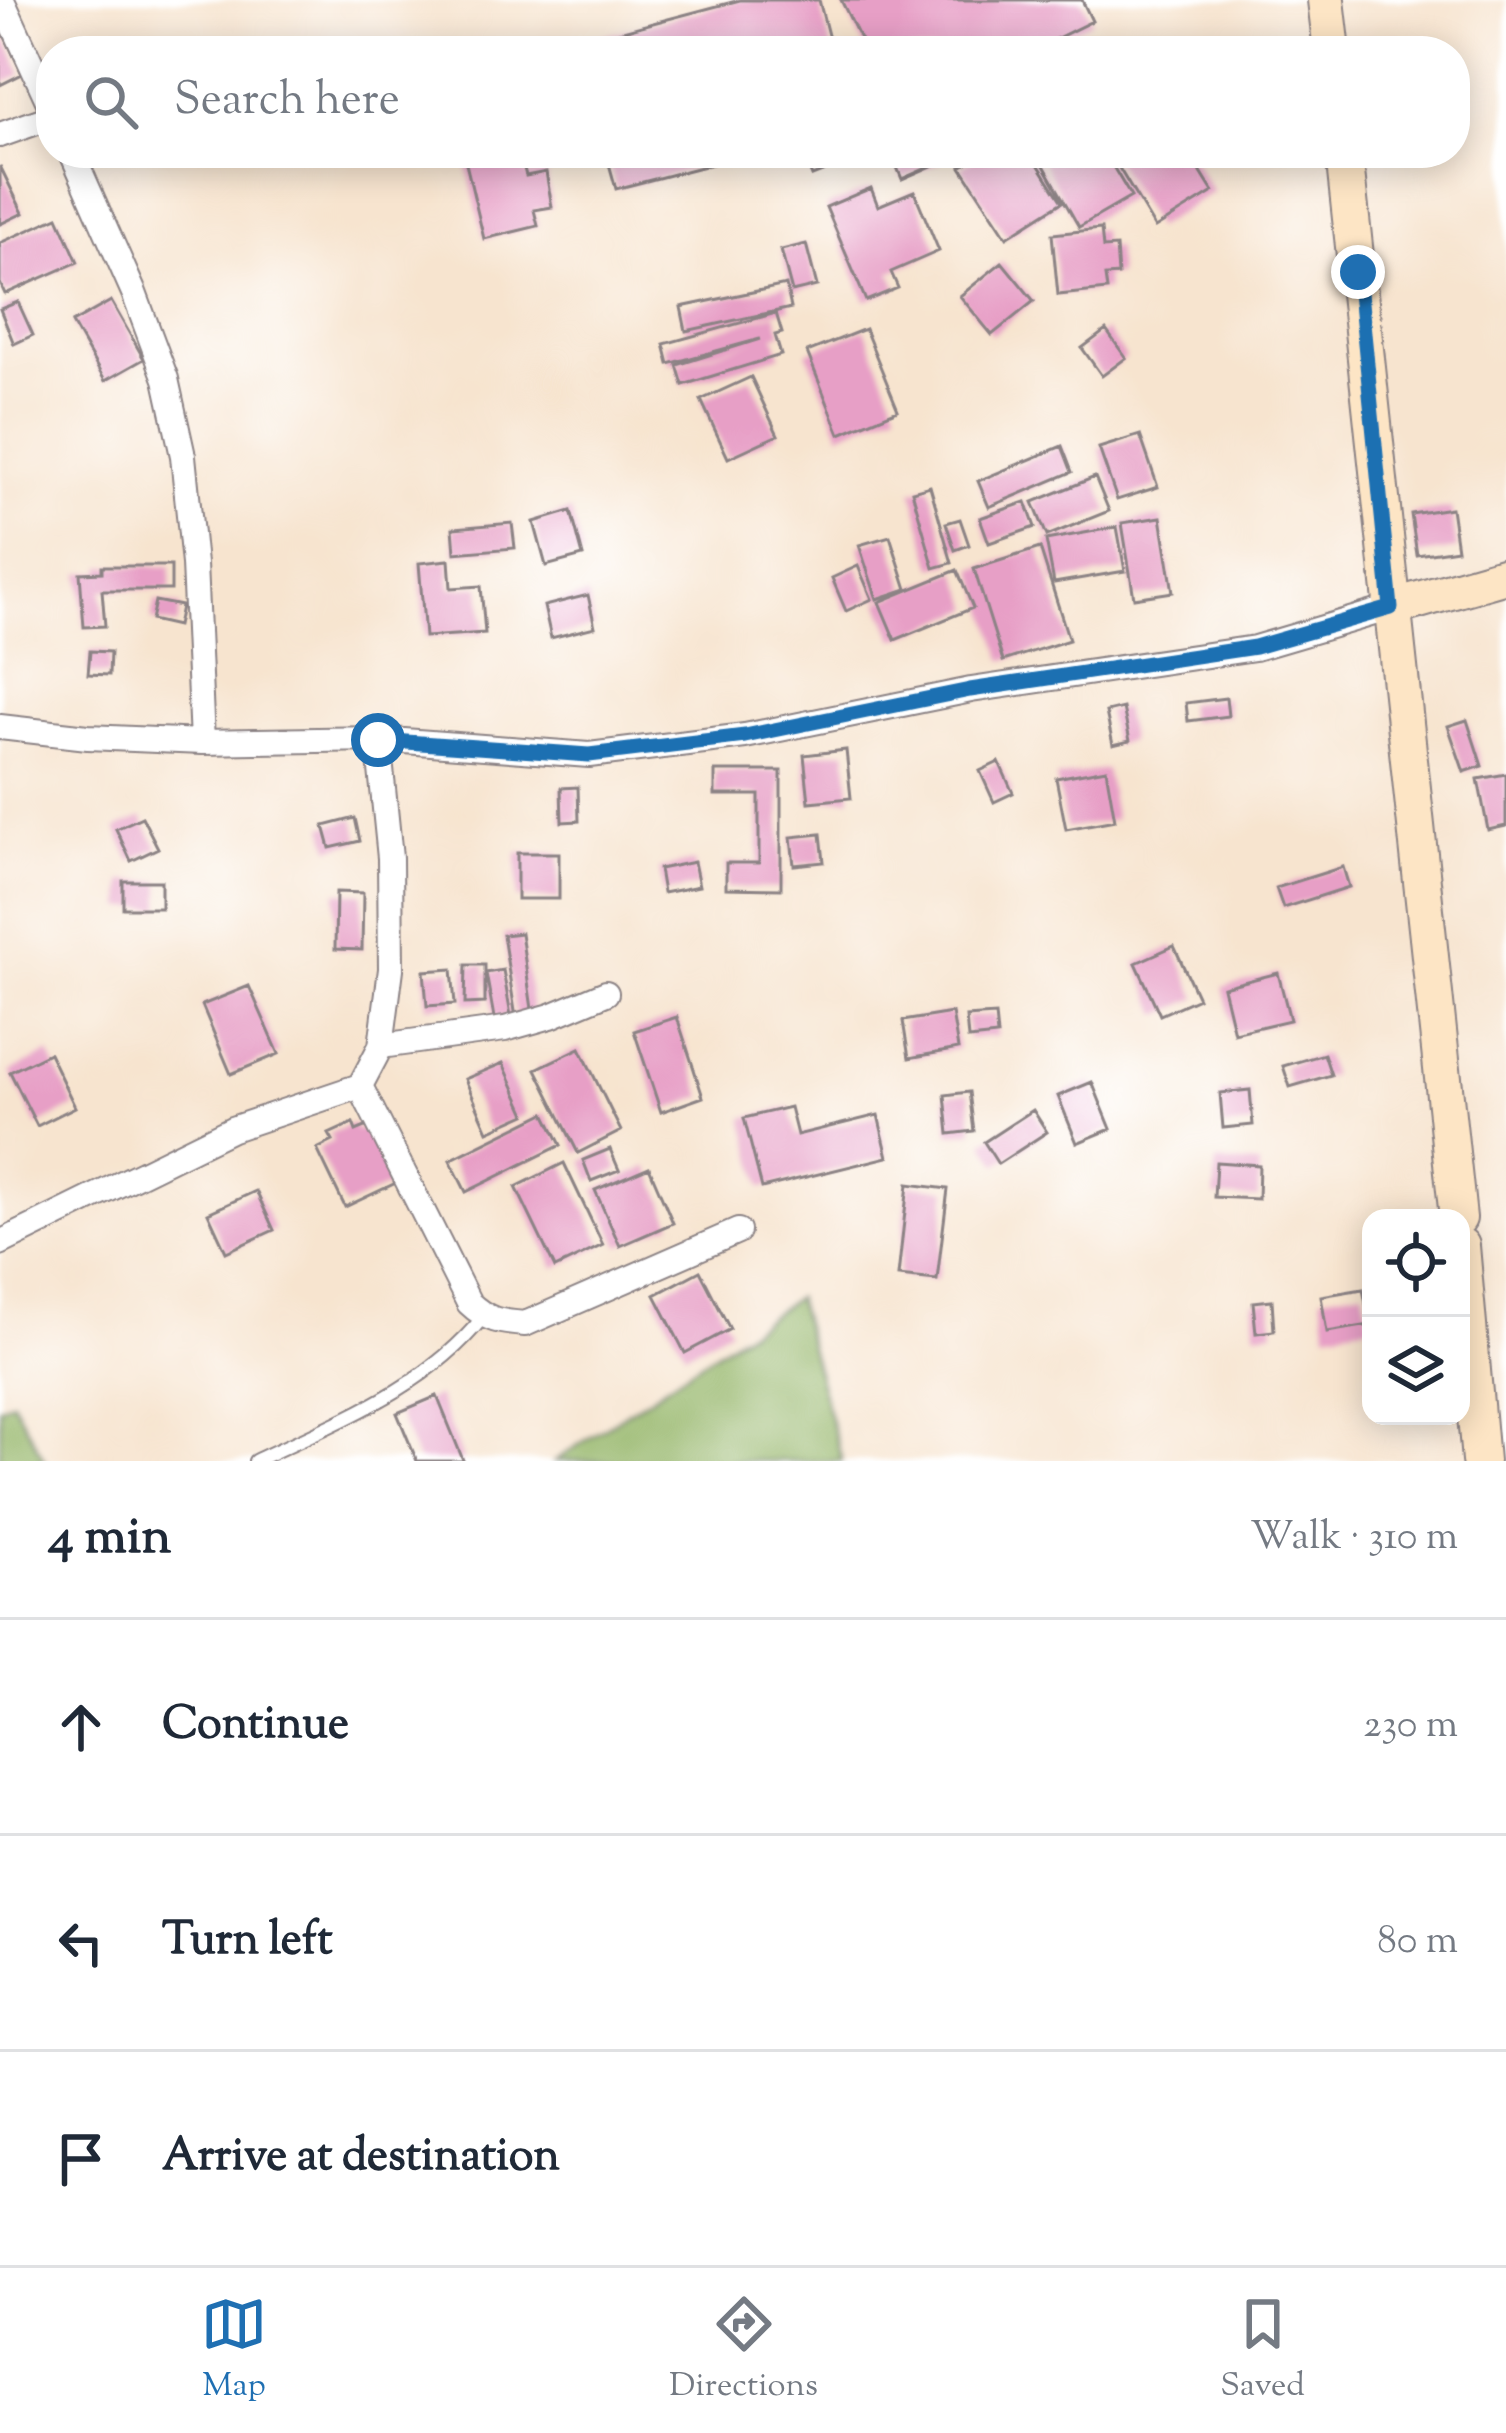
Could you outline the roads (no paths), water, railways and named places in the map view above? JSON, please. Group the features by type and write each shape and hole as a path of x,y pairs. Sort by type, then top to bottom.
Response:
{"street":[{"path":"2,0 36,74"},
{"path":"1326,0 1331,36"},
{"path":"0,135 36,122"},
{"path":"79,168 166,379 183,457 202,742"},
{"path":"1346,168 1457,1209"},
{"path":"0,727 88,737 202,742 378,740 589,755 745,736 970,690 1255,647 1506,575"},
{"path":"0,1243 232,1129 360,1086 381,1046 391,969 390,859 378,740"},
{"path":"381,1046 506,1029 606,993"},
{"path":"360,1086 469,1303 483,1316 525,1324 738,1231"},
{"path":"1467,1317 1480,1461"}],"lane":[{"path":"255,1461 387,1397 461,1344 483,1316"}]}
